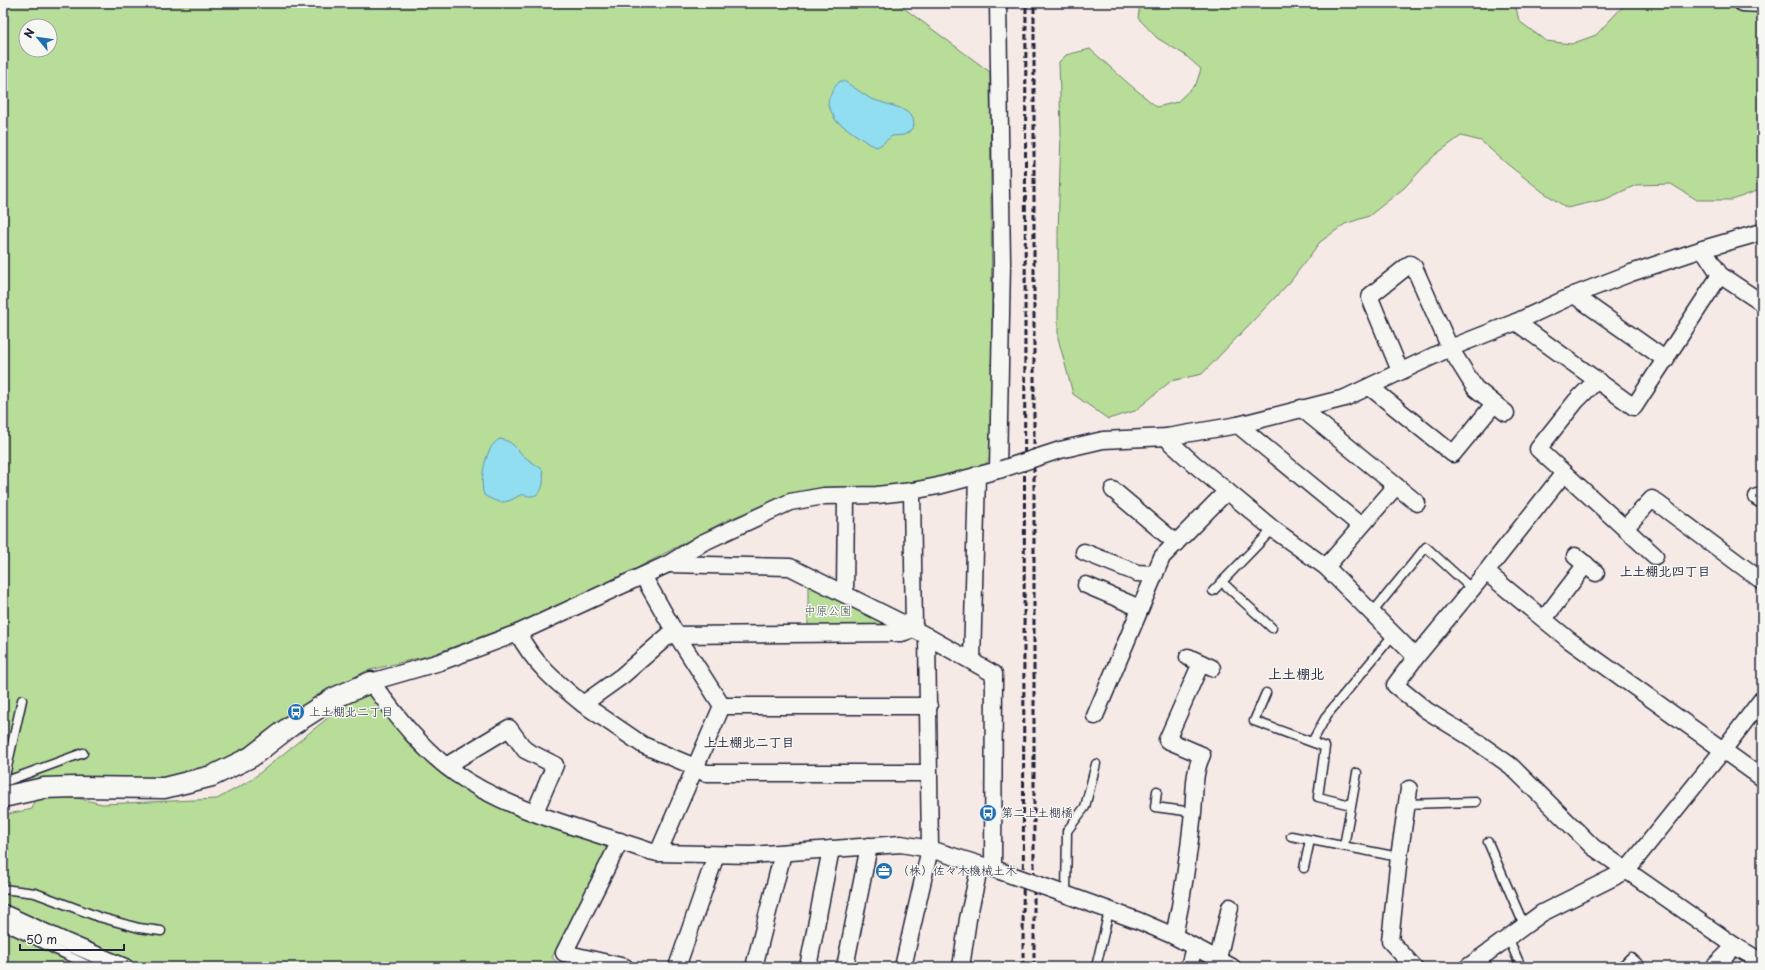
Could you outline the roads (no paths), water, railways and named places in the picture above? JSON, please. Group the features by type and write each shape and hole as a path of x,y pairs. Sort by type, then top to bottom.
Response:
{"street":[{"path":"998,3 1002,263 1000,469"},
{"path":"1742,3 1762,4"},
{"path":"3,788 164,788 212,776 251,757 292,726 334,698 371,682 440,662 518,633 668,564 702,543 790,502 824,496 876,495 912,491 938,486 1000,469 1060,450 1103,440 1167,437 1238,425 1345,398 1450,348 1516,322 1574,295 1631,273 1702,249 1762,232"},
{"path":"1702,249 1720,275 1762,304"},
{"path":"1370,387 1453,454 1500,408 1475,388 1450,348 1414,267 1410,264 1371,295 1370,298 1400,371"},
{"path":"1516,322 1634,407 1720,275"},
{"path":"1574,295 1666,360"},
{"path":"1597,380 1576,401 1538,449 1655,556"},
{"path":"1301,408 1416,502"},
{"path":"1238,425 1361,526"},
{"path":"1167,437 1171,444 1273,529 1326,567 1416,657"},
{"path":"1564,473 1486,572 1416,657 1396,685 1426,710 1473,739 1511,766 1593,847 1735,946 1762,962"},
{"path":"972,661 977,475"},
{"path":"1326,567 1396,486"},
{"path":"1113,490 1176,543"},
{"path":"904,967 930,849 929,706 920,633 912,491"},
{"path":"1095,716 1162,557 1227,491"},
{"path":"845,594 846,496"},
{"path":"1626,528 1652,499 1762,581"},
{"path":"1084,552 1137,573 1155,574"},
{"path":"668,564 790,567 920,633 994,674 991,868 968,919 961,967"},
{"path":"1544,619 1586,564"},
{"path":"1486,572 1569,640 1724,749 1762,778"},
{"path":"643,576 676,634 722,706"},
{"path":"1086,585 1140,608"},
{"path":"518,633 524,646 537,662 549,675 583,704 642,745 695,767 704,773 929,773"},
{"path":"583,704 622,676 669,635 920,633"},
{"path":"1174,936 1186,869 1193,812 1196,768 1202,756 1167,740 1200,663"},
{"path":"371,682 424,748 446,766 479,788 535,812 620,841 658,853 716,855 783,853 901,844 930,849 991,868 1139,921 1174,936 1232,967"},
{"path":"1468,967 1508,936 1548,910 1626,871 1724,749 1762,699"},
{"path":"722,706 929,706"},
{"path":"658,853 722,706"},
{"path":"446,766 509,728 525,750 555,765 535,812"},
{"path":"1407,796 1390,941 1414,967"},
{"path":"620,841 564,953 625,967"},
{"path":"845,967 869,846"},
{"path":"808,967 831,849"},
{"path":"754,967 783,853"},
{"path":"677,967 716,855"},
{"path":"1218,959 1230,907"},
{"path":"3,913 125,967"},
{"path":"1189,967 1194,946"},
{"path":"1714,967 1735,946"}],"lane":[{"path":"1213,591 1273,529"},
{"path":"1372,613 1426,547 1472,589"},
{"path":"1222,582 1272,628"},
{"path":"1312,742 1327,715 1393,634"},
{"path":"1266,693 1254,722 1325,747 1318,797 1351,805"},
{"path":"3,788 22,700"},
{"path":"3,788 83,753"},
{"path":"1063,894 1067,831 1085,807 1096,764"},
{"path":"1344,846 1357,773"},
{"path":"1157,791 1155,807 1193,812"},
{"path":"1407,796 1476,802"},
{"path":"1291,836 1399,857"},
{"path":"1304,868 1310,840"},
{"path":"1488,842 1524,925"},
{"path":"3,889 31,892 98,917 139,928 161,931"},
{"path":"1096,967 1109,911"},
{"path":"3,925 92,967"},
{"path":"1508,936 1521,967"},
{"path":"1621,967 1631,957 1642,967"}],"water":[{"path":"840,81 844,81 871,99 900,108 907,112 913,118 914,125 910,131 904,135 892,136 877,147 869,144 836,121 828,105 829,98 834,88"},
{"path":"500,439 512,444 526,458 542,469 543,482 541,490 535,495 521,495 509,501 501,502 484,495 482,482 484,464 490,448"}],"railway":[{"path":"1023,967 1026,3"},
{"path":"1034,3 1034,967"}],"place":[{"name":"上土棚北二丁目","path":"296,712"},
{"name":"第二上土棚橋","path":"988,813"},
{"name":"（株）佐々木機械土木","path":"884,871"}],"district":[{"name":"上土棚北四丁目","path":"1665,571"},
{"name":"上土棚北","path":"1296,674"},
{"name":"上土棚北二丁目","path":"749,742"}],"park label":[{"name":"中原公園","path":"828,611"}]}
